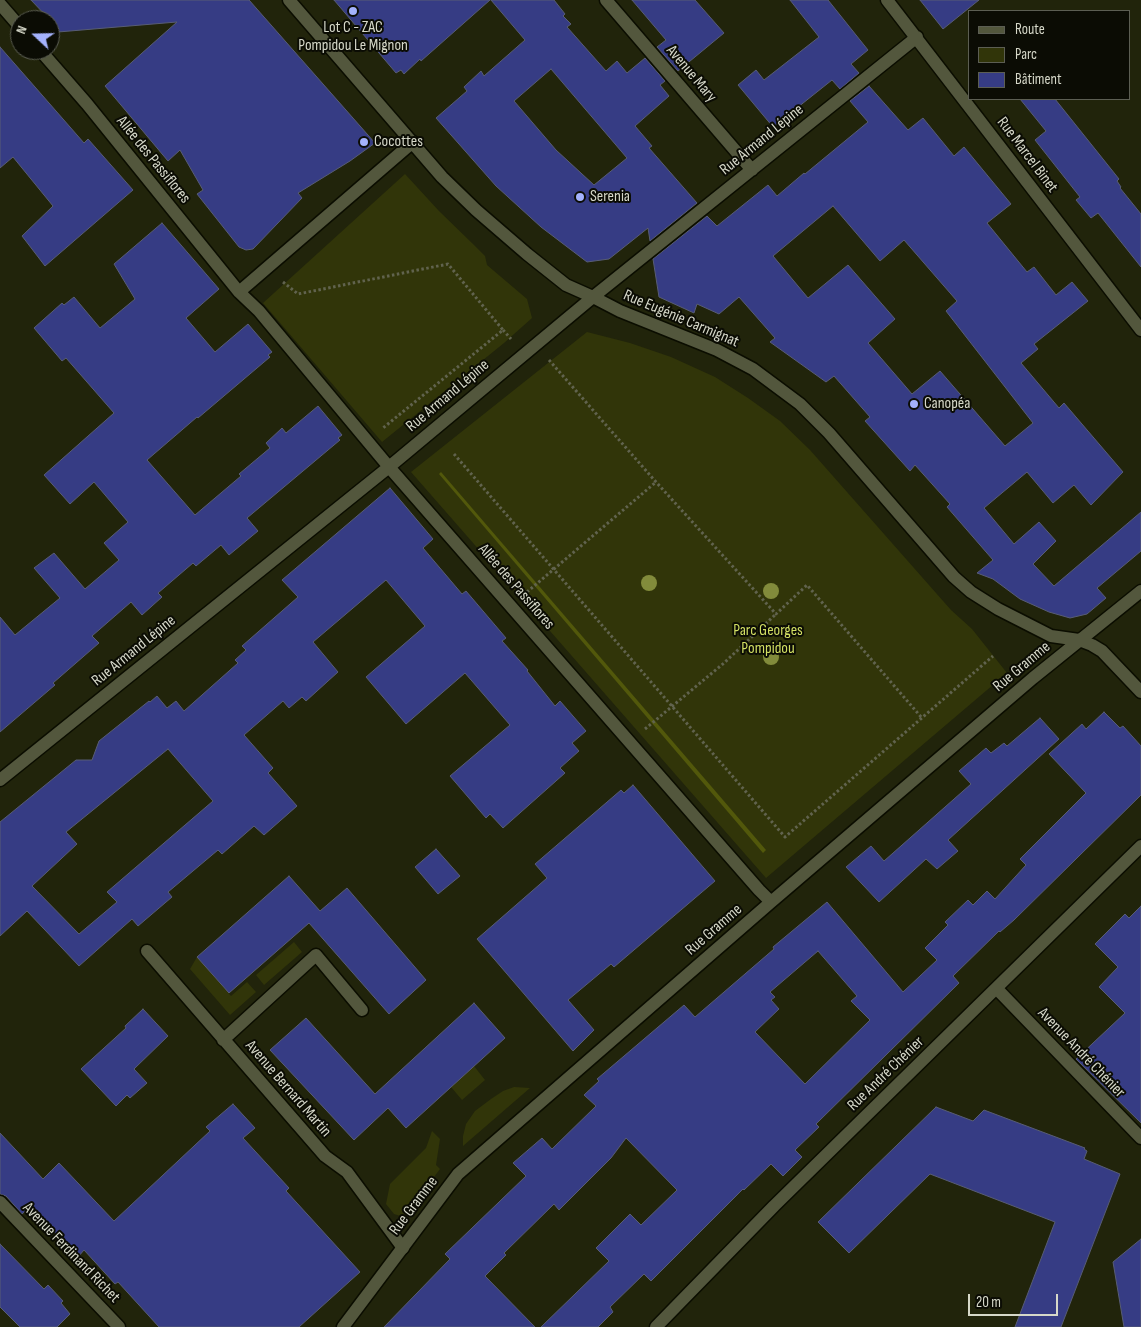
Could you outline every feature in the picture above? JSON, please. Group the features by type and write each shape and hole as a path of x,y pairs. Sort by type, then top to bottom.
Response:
{"street":[{"name":"Rue Eugénie Carmignat","path":"289,0 442,177 500,232 566,285 593,296 620,311 717,350 753,369 800,404 829,433 954,577 971,592 1006,613 1052,636 1079,640 1092,645 1102,651 1141,692"},
{"name":"Avenue Mary","path":"606,0 752,170"},
{"name":"Rue Marcel Binet","path":"887,0 1141,330"},
{"path":"0,4 10,16"},
{"name":"Rue Armand Lépine","path":"0,780 389,467 593,296 917,37"},
{"name":"Allée des Passiflores","path":"49,60 87,104 239,292 259,311 389,467 746,876 771,902"},
{"path":"239,292 413,142"},
{"name":"Rue Gramme","path":"343,1327 458,1174 771,902 1079,640 1141,591"},
{"name":"Rue André Chénier","path":"656,1327 774,1206 1141,846"},
{"name":"Avenue Bernard Martin","path":"147,951 325,1156 347,1172 403,1248"},
{"path":"223,1040 316,955 362,1010"},
{"name":"Avenue André Chénier","path":"997,989 1141,1138"},
{"name":"Avenue Ferdinand Richet","path":"0,1202 120,1327"}],"path":[{"path":"268,267 298,294 448,264 503,330 367,441"},
{"path":"536,344 656,482 776,614"},
{"path":"454,454 785,837 993,656"},
{"path":"536,585 656,482"},
{"path":"654,722 724,663 807,585 922,718"}],"green space":[{"path":"405,174 439,211 485,256 487,265 527,299 532,318 382,442 263,303"},
{"name":"Parc Georges Pompidou","path":"587,332 630,343 671,357 715,377 780,421 810,450 951,610 972,629 1007,673 766,878 411,472"},
{"path":"294,942 302,952 264,985 256,975"},
{"path":"197,957 231,996 247,982 256,992 230,1015 190,969"},
{"path":"474,1066 485,1080 462,1100 451,1087"},
{"path":"514,1087 530,1088 463,1146 466,1124 475,1111 503,1091"},
{"path":"432,1131 440,1139 436,1165 440,1169 404,1217 394,1214 386,1204 390,1184 426,1148"}],"shaded area":[{"path":"441,472 766,850 763,853 439,474"}],"building":[{"path":"31,0 249,0 375,143 298,193 302,198 253,249 246,250 239,247 197,194 203,190 180,150 168,161 105,86 177,22 60,32 60,10 40,10"},
{"path":"334,0 490,0 404,74 401,70 396,73"},
{"path":"491,0 554,0 565,14 563,16 571,24 567,27 606,71 617,61 627,73 645,58 665,81 660,85 669,96 635,126 652,146 649,148 697,203 650,241 648,228 609,259 587,262 541,227 496,186 436,118 467,91 464,87 481,71 484,76 525,40","holes":["551,69 627,158 594,185 556,150 514,101"]},
{"path":"632,0 695,0 724,33 678,71 657,47 666,40"},
{"path":"790,0 828,0 868,50 851,64 859,73 840,89 832,80 773,127 738,85 756,70 764,80 819,37"},
{"path":"920,0 979,0 943,29"},
{"path":"0,47 84,143 88,139 133,190 45,266 22,236 53,206 13,157 0,168"},
{"path":"869,86 908,130 923,118 954,156 964,147 1011,204 987,223 1027,272 1034,267 1056,295 1072,282 1088,301 1034,344 1038,349 1021,363 1059,408 1064,403 1123,472 1091,505 1074,485 1053,503 1027,472 984,508 1014,544 1039,522 1056,541 1033,564 1054,586 1141,512 1141,551 1097,588 1106,598 1087,614 1070,618 1049,612 1020,599 993,579 977,573 993,560 947,507 950,504 915,465 910,471 865,421 870,417 834,376 826,382 770,342 775,338 739,297 719,314 697,304 694,313 659,297 653,259 707,216 717,226 768,185 777,196 805,174 868,122 850,101","holes":["833,206 880,261 904,240 957,301 946,311 1033,423 1005,446 940,371 912,394 868,343 895,319 848,265 808,298 773,256"]},
{"path":"1021,100 1056,100 1119,179 1117,181 1120,188 1141,214 1141,267 1098,213 1091,218 1076,200 1080,197 1035,140 1046,131"},
{"path":"162,223 219,289 186,318 215,352 248,324 272,352 268,355 270,357 147,460 195,515 241,476 239,474 270,448 266,443 282,428 286,433 318,406 342,435 338,438 340,440 247,518 258,531 229,555 221,545 196,566 193,563 158,593 162,597 142,615 131,602 92,636 99,643 53,683 55,685 0,732 0,617 15,635 60,598 34,568 54,553 85,589 119,560 104,543 128,522 94,482 70,504 44,475 114,413 66,358 62,361 34,328 62,303 64,305 74,297 100,328 135,299 114,264"},
{"path":"390,488 433,539 423,548 462,594 466,591 506,638 502,641 528,670 555,706 560,701 586,731 572,743 579,751 560,768 565,773 503,828 490,814 486,818 450,776 510,725 465,673 406,724 366,677 425,626 386,580 313,642 338,672 306,701 302,697 289,708 283,701 244,735 273,768 268,773 297,806 264,835 254,826 222,854 218,850 168,892 172,897 138,926 132,919 79,966 27,911 0,936 0,822 76,760 92,760 99,741 157,696 167,708 176,701 184,711 238,663 235,660 246,650 242,646 298,597 282,580","holes":["168,749 213,801 107,892 117,902 79,934 32,886 77,844 66,832"]},
{"path":"1104,712 1120,728 1123,726 1141,746 1141,795 1014,920 999,931 953,976 959,983 816,1124 819,1127 795,1150 802,1157 783,1176 771,1164 743,1189 651,1281 644,1274 610,1307 613,1312 598,1327 541,1327 609,1261 596,1248 630,1214 641,1225 677,1190 626,1138 611,1158 559,1210 554,1204 504,1253 506,1255 485,1276 535,1327 384,1327 450,1259 445,1254 526,1176 513,1163 542,1138 552,1149 596,1106 584,1095 599,1081 597,1079 684,1005 695,1017 774,949 773,947 827,902 903,992 937,960 925,948 948,925 945,922 968,900 973,905 987,891 995,899 1026,865 1020,859 1086,793 1049,754 1082,724 1086,729","holes":["818,951 857,996 851,1001 870,1020 805,1084 755,1032 779,1009 771,1000 775,997 770,992"]},
{"path":"1040,718 1059,739 948,840 958,851 937,869 926,859 879,902 846,867 871,846 884,861 971,784 959,771 986,748 991,753 1004,743 1007,746"},
{"path":"633,785 715,881 614,967 611,964 568,1000 594,1030 573,1051 477,939 547,878 535,864 621,790 624,793"},
{"path":"436,849 460,876 438,894 415,867"},
{"path":"289,876 320,911 347,888 426,980 389,1014 309,923 229,993 197,957"},
{"path":"1141,906 1141,1123 1076,1059 1125,1013 1099,987 1118,967 1095,944 1125,914 1129,918"},
{"path":"474,1003 505,1038 406,1128 388,1108 354,1140 270,1050 306,1018 375,1094"},
{"path":"143,1009 168,1036 134,1069 147,1083 130,1098 127,1095 116,1106 81,1069 126,1028 125,1026"},
{"path":"233,1104 255,1128 243,1138 289,1188 286,1191 360,1272 299,1327 159,1327 118,1282 115,1284 84,1250 78,1257 30,1207 22,1214 6,1196 0,1194 0,1133 43,1179 59,1163 114,1221 210,1131 206,1127"},
{"path":"936,1107 973,1121 984,1110 1085,1148 1087,1151 1084,1159 1120,1174 1061,1327 1015,1327 1055,1222 930,1174 849,1253 818,1222"},
{"path":"1141,1239 1141,1327 1124,1327 1113,1262"},
{"path":"0,1244 44,1289 48,1285 63,1301 61,1303 70,1314 57,1327 20,1327 0,1307"}],"place":[{"name":"Lot C - ZAC Pompidou Le Mignon","path":"353,11"},
{"name":"Cocottes","path":"364,142"},
{"name":"Serenia","path":"580,197"},
{"name":"Canopéa","path":"914,404"}]}
